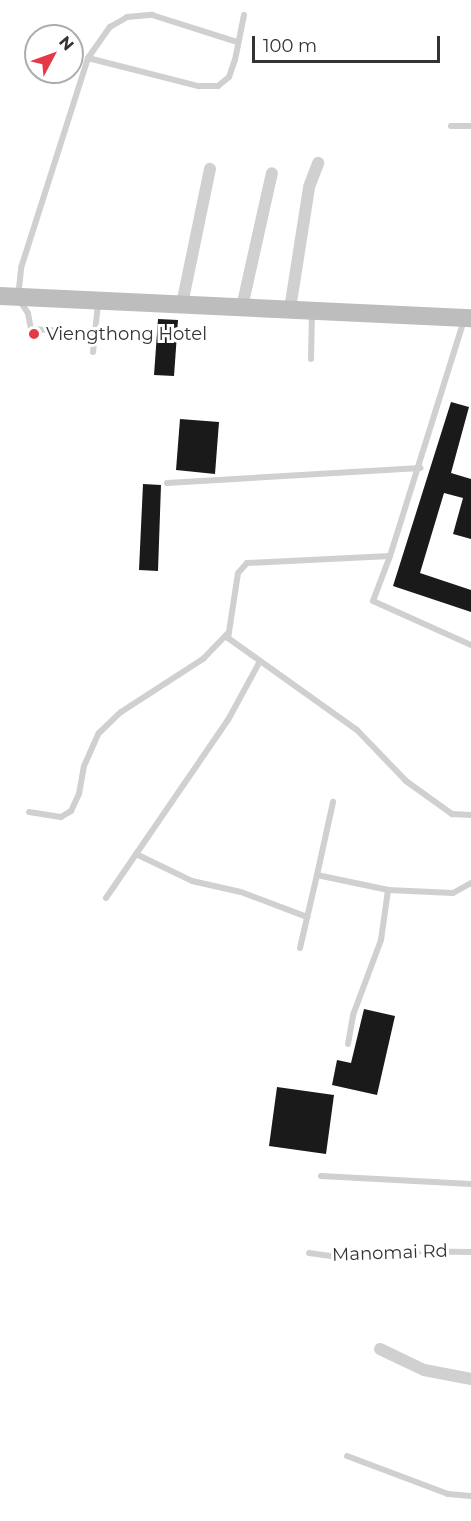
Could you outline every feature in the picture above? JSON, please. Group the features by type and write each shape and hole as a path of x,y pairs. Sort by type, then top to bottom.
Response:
{"main road":[{"path":"9,297 468,318"}],"street":[{"path":"290,309 309,187 318,163"},
{"path":"182,304 210,169"},
{"path":"242,307 272,173"},
{"path":"380,1349 424,1370 471,1379"}],"lane":[{"path":"95,333 31,329 28,313 9,297 21,268 88,57 110,27 127,17 152,15 237,42"},
{"path":"88,57 198,86 218,86 229,77 244,15"},
{"path":"451,126 471,126"},
{"path":"93,352 98,300"},
{"path":"311,359 312,310"},
{"path":"468,318 421,468 373,601 471,645"},
{"path":"167,483 421,468"},
{"path":"390,556 247,563 238,573 229,641 357,730 406,781 453,814 471,815"},
{"path":"29,812 61,817 71,811 79,794 84,766 99,733 121,712 203,659 229,632"},
{"path":"106,898 228,720 260,661"},
{"path":"300,948 333,802"},
{"path":"136,854 192,881 241,892 307,917"},
{"path":"317,876 388,890 453,893 471,883"},
{"path":"348,1044 353,1015 381,940 388,890"},
{"path":"321,1176 471,1185"},
{"name":"Manomai Rd","path":"309,1253 346,1258 390,1251 471,1252"},
{"path":"347,1456 448,1494 471,1496"}],"building":[{"path":"158,319 178,320 174,376 154,375"},
{"path":"451,402 469,407 451,473 471,479 471,539 453,534 463,498 444,493 420,573 471,590 471,612 393,586"},
{"path":"180,419 219,422 215,474 176,470"},
{"path":"143,484 161,485 158,571 139,570"},
{"path":"364,1009 395,1016 377,1095 332,1085 337,1060 351,1063"},
{"path":"277,1087 334,1095 326,1154 269,1146"}],"place":[{"name":"Viengthong Hotel","path":"34,334"}]}
